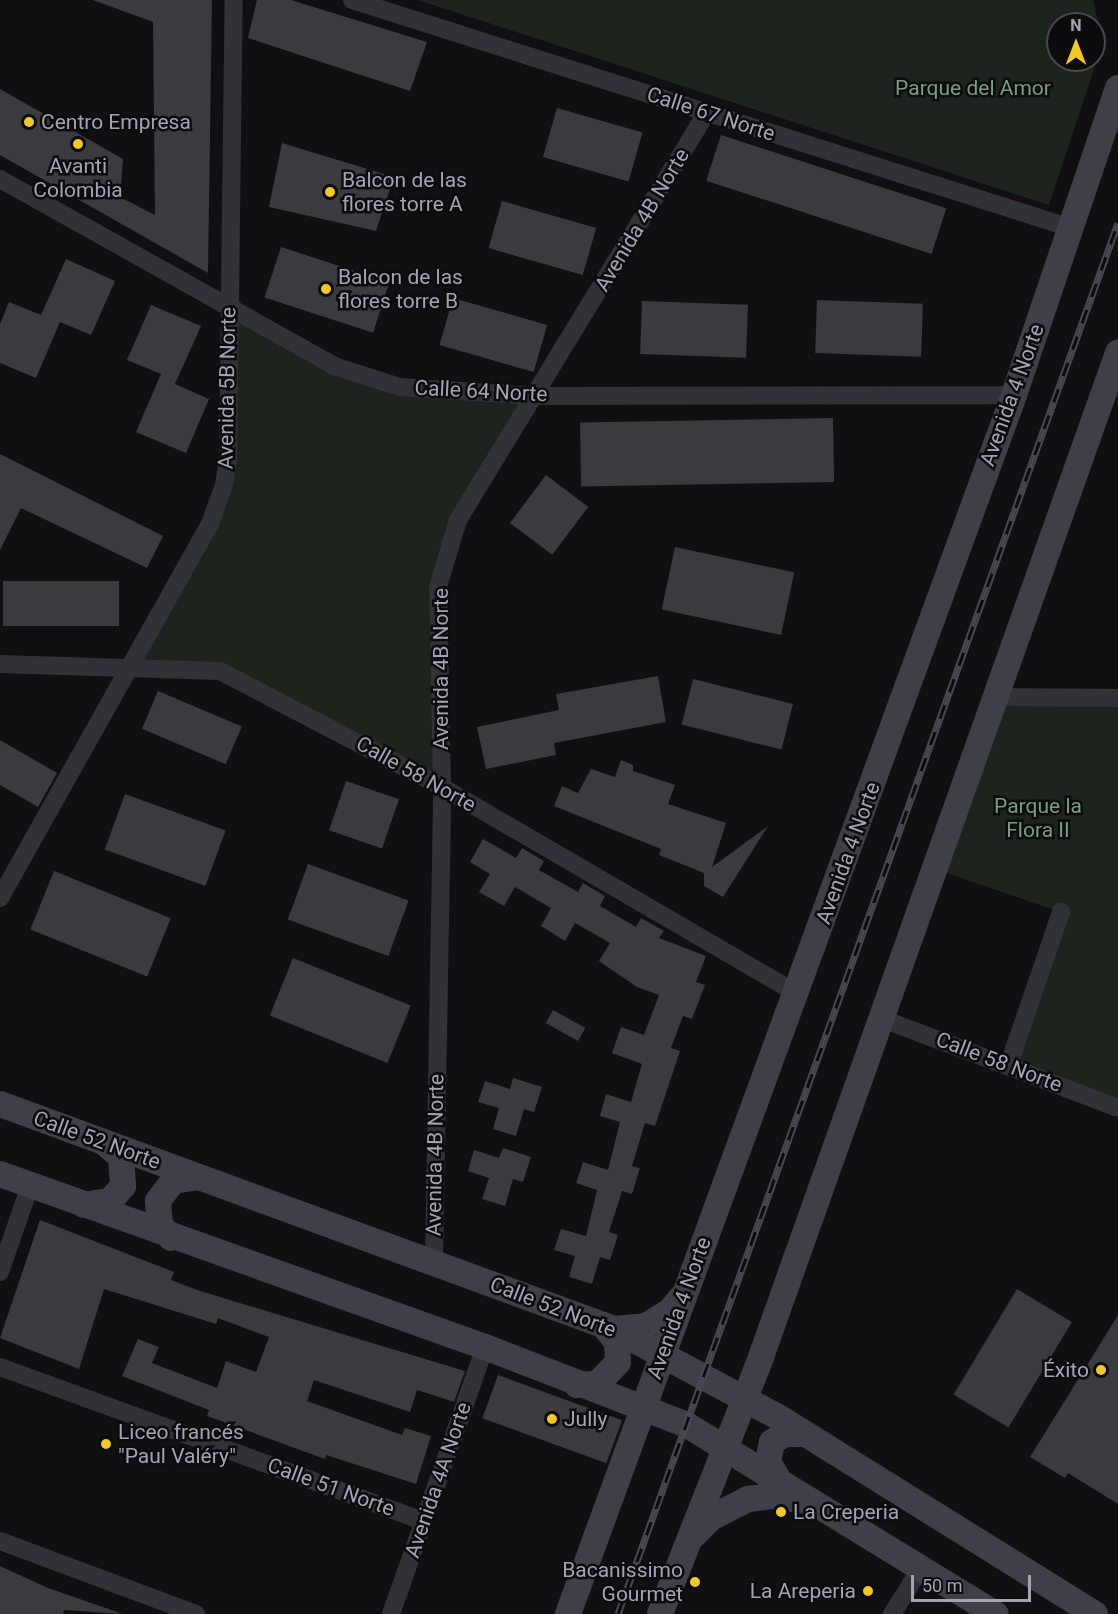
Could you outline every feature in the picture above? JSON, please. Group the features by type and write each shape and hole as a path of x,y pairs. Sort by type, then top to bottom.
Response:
{"main road":[{"name":"Avenida 4 Norte","path":"568,1614 686,1287 798,994 1014,395 1118,88"},
{"path":"660,1614 682,1550 761,1357 880,1018 998,697 1118,353"},
{"name":"Calle 52 Norte","path":"0,1104 609,1327 744,1399 1095,1614"},
{"path":"81,1204 101,1205 123,1186 121,1157 106,1143"},
{"path":"0,1174 171,1238 484,1347 577,1385 642,1407 726,1446 774,1473 817,1504 996,1614"},
{"path":"171,1238 157,1217 158,1201 173,1181 198,1176"},
{"path":"577,1385 597,1384 618,1362 617,1342 609,1327 659,1320 686,1287"},
{"path":"761,1357 768,1398 792,1429 778,1437 769,1448 774,1473"},
{"path":"682,1550 711,1518 748,1499 771,1496 817,1504"}],"street":[{"name":"Avenida 5B Norte","path":"0,898 210,524 224,485 228,460 234,0"},
{"name":"Calle 67 Norte","path":"352,0 1071,228"},
{"name":"Avenida 4B Norte","path":"434,1263 442,787 438,587 458,520 707,112"},
{"name":"Calle 64 Norte","path":"0,179 334,366 375,381 535,396 1014,395"},
{"name":"Calle 58 Norte","path":"0,664 220,671 442,787 798,994"},
{"path":"998,697 1118,698"},
{"path":"1009,1064 1060,912"},
{"name":"Calle 58 Norte","path":"880,1018 1009,1064 1118,1108"},
{"path":"0,1272 30,1186"},
{"name":"Avenida 4A Norte","path":"391,1614 484,1347"},
{"name":"Calle 51 Norte","path":"0,1367 424,1521"},
{"path":"0,1542 196,1614"},
{"path":"892,1614 921,1568"}],"green space":[{"name":"Parque del Amor","path":"418,0 1093,0 1096,12 1046,12 1046,72 1093,72 1049,205"},
{"path":"229,307 375,381 535,396 458,520 438,587 442,787 220,671 131,667 224,485"},
{"name":"Parque la Flora II","path":"998,697 1118,698 1118,1108 1009,1064 1060,912 935,869"}],"building":[{"name":"Centro Empresa","path":"93,0 212,0 208,273 0,155 0,89 123,159 120,197 155,215 153,22"},
{"path":"257,0 291,0 427,42 410,91 248,38"},
{"path":"557,108 643,133 628,182 543,157"},
{"path":"721,135 946,208 932,254 706,181"},
{"name":"Balcon de las flores torre A","path":"282,143 394,177 376,231 269,207"},
{"path":"502,201 596,228 583,275 488,248"},
{"name":"Balcon de las flores torre B","path":"281,247 389,282 373,333 265,297"},
{"path":"66,259 115,281 91,335 60,322 36,378 0,363 0,324 9,302 41,315"},
{"path":"453,298 547,325 534,372 439,345"},
{"path":"817,300 923,304 921,357 815,353"},
{"path":"642,301 748,305 746,358 640,354"},
{"path":"151,305 201,326 175,384 209,399 186,453 136,432 161,374 127,360"},
{"path":"833,418 834,482 581,486 580,422"},
{"path":"0,454 163,536 147,568 21,508 0,550"},
{"path":"546,475 588,507 552,555 510,523"},
{"path":"675,547 794,572 781,635 662,610"},
{"path":"3,581 119,581 119,626 3,626"},
{"path":"658,676 666,722 554,743 556,755 486,769 477,727 559,710 556,694"},
{"path":"693,679 793,704 782,750 682,725"},
{"path":"158,691 242,727 226,764 142,729"},
{"path":"0,740 57,773 38,807 0,785"},
{"path":"621,760 633,765 633,771 675,785 668,804 726,823 712,867 768,826 723,897 704,886 704,873 659,855 661,849 554,806 562,786 578,793 591,769 615,777"},
{"path":"346,781 399,799 382,848 329,830"},
{"path":"125,794 226,831 205,886 105,849"},
{"path":"483,839 516,858 522,848 544,861 539,870 578,892 583,883 605,896 600,906 636,927 641,918 664,931 659,938 706,956 696,982 705,985 692,1019 683,1016 671,1048 680,1051 655,1126 645,1123 632,1166 640,1168 632,1194 622,1191 609,1232 618,1235 610,1260 600,1257 592,1284 569,1277 575,1256 554,1250 561,1229 586,1236 597,1190 576,1183 583,1162 608,1170 620,1122 600,1116 606,1094 631,1102 642,1064 612,1053 621,1027 644,1035 659,995 637,987 599,961 610,943 575,923 565,941 541,926 551,908 515,887 504,906 479,892 490,874 470,862"},
{"path":"308,864 409,901 388,956 288,919"},
{"path":"54,871 171,918 147,977 30,929"},
{"path":"293,958 411,1006 388,1063 270,1015"},
{"path":"553,1010 585,1028 578,1041 546,1023"},
{"path":"513,1078 542,1087 534,1112 524,1109 516,1136 493,1129 499,1108 478,1102 485,1081 510,1089"},
{"path":"503,1148 531,1157 523,1182 513,1179 505,1206 482,1199 489,1178 468,1171 474,1150 499,1158"},
{"path":"40,1220 174,1272 171,1280 200,1291 465,1371 454,1402 417,1390 410,1412 314,1380 307,1401 402,1435 405,1428 431,1436 416,1484 326,1455 325,1459 207,1416 209,1410 122,1376 138,1339 159,1347 152,1363 217,1388 226,1361 256,1372 269,1337 218,1318 216,1324 104,1289 79,1369 0,1338"},
{"path":"1017,1289 1072,1322 1009,1427 954,1394"},
{"name":"Éxito","path":"1118,1315 1118,1504 1068,1473 1065,1478 1030,1457"},
{"name":"Jully","path":"498,1375 622,1420 606,1463 482,1418"},
{"path":"0,1566 48,1588 123,1614 64,1610 63,1614 0,1614"}],"railway":[{"path":"618,1614 1118,223"}],"place":[{"name":"Centro Empresa","path":"29,122"},
{"name":"Avanti Colombia","path":"78,144"},
{"name":"Balcon de las flores torre A","path":"330,192"},
{"name":"Balcon de las flores torre B","path":"326,289"},
{"name":"Éxito","path":"1101,1370"},
{"name":"Jully","path":"552,1419"},
{"name":"Liceo francés \"Paul Valéry\"","path":"106,1444"},
{"name":"La Creperia","path":"781,1512"},
{"name":"Bacanissimo Gourmet","path":"695,1582"},
{"name":"La Areperia","path":"868,1591"}]}
